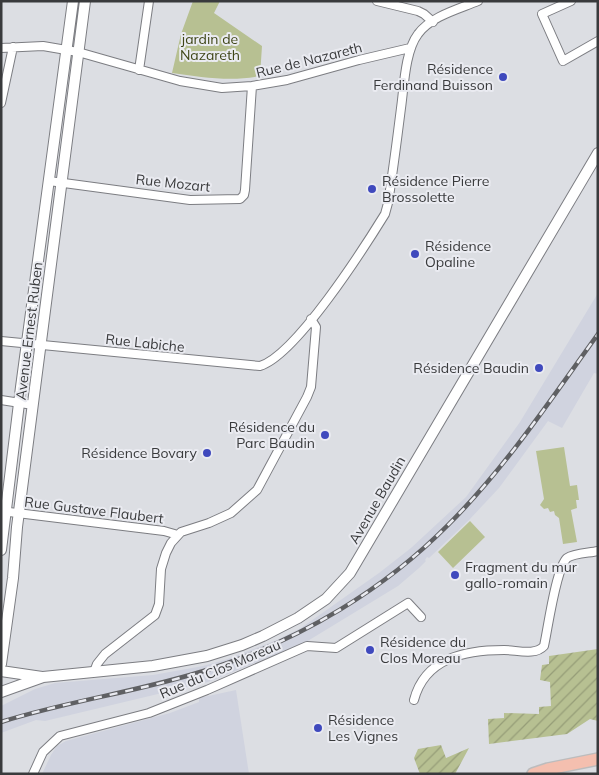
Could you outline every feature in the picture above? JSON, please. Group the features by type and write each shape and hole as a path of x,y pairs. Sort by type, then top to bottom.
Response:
{"main road":[{"path":"533,774 548,768 598,759"}],"street":[{"name":"Avenue Ernest Ruben","path":"1,550 4,511 73,1"},
{"name":"Avenue Ernest Ruben","path":"1,664 85,1"},
{"path":"140,70 149,1"},
{"path":"377,1 418,11 433,22"},
{"path":"94,672 97,664 105,654 155,614 159,604 161,569 171,543 178,535 231,513 257,490 294,424 309,392 316,327 311,319 337,286 385,214 410,48 423,28 445,15 478,1"},
{"path":"571,1 542,14 563,61 598,41"},
{"name":"Rue de Nazareth","path":"1,48 43,46 78,52 202,86 222,88 252,86 303,76 410,48"},
{"path":"1,103 13,47"},
{"name":"Rue Mozart","path":"49,181 190,200 240,199 244,195 245,190 252,86"},
{"name":"Avenue Baudin","path":"1,671 43,677 153,666 207,656 263,636 298,618 326,599 350,573 598,154"},
{"name":"Rue Labiche","path":"1,341 260,366 270,362 298,336 311,319"},
{"path":"1,400 33,405"},
{"name":"Rue Gustave Flaubert","path":"4,511 164,531 178,535"},
{"path":"414,700 417,687 435,665 444,660 462,654 502,650 534,652 540,650 544,646 558,576 566,560 570,556 598,551"},
{"name":"Rue du Clos Moreau","path":"32,774 43,752 60,736 149,713 307,646 336,648 408,603 422,617"},
{"name":"Avenue Baudin","path":"1,692 43,677"}],"shaded area":[{"path":"598,293 598,374 594,373 562,428 548,421 499,488 469,520 398,586 306,642 208,682 45,721 36,720 1,733 1,706 35,689 55,683 153,675 225,660 277,640 301,628 379,573 411,548 466,497 520,422"},
{"path":"236,690 249,774 42,774 57,746 66,741 170,713 199,702 199,698"}],"green space":[{"name":"jardin de Nazareth","path":"193,1 220,1 214,13 262,46 260,76 227,79 172,73 181,34"},
{"path":"564,447 570,486 577,485 579,500 576,500 577,508 571,510 577,542 563,544 559,518 555,515 554,511 550,512 548,508 544,509 540,505 544,499 536,451"},
{"path":"470,521 485,537 453,568 438,552"},
{"path":"598,649 598,721 590,719 567,734 489,744 488,719 504,718 504,713 539,714 539,707 551,706 550,682 540,680 542,665 549,664 549,656"},
{"path":"441,745 446,758 469,748 455,774 420,774 414,758 418,749"}],"railway":[{"path":"1,722 27,714 161,683 213,668 278,643 340,610 369,591 424,548 470,502 509,456 598,334"}],"place":[{"name":"Résidence Ferdinand Buisson","path":"503,77"},
{"name":"Résidence Pierre Brossolette","path":"372,189"},
{"name":"Résidence Opaline","path":"415,254"},
{"name":"Résidence Baudin","path":"539,368"},
{"name":"Résidence du Parc Baudin","path":"325,435"},
{"name":"Résidence Bovary","path":"207,453"},
{"name":"Fragment du mur gallo-romain","path":"455,575"},
{"name":"Résidence du Clos Moreau","path":"370,650"},
{"name":"Résidence Les Vignes","path":"318,728"}]}
